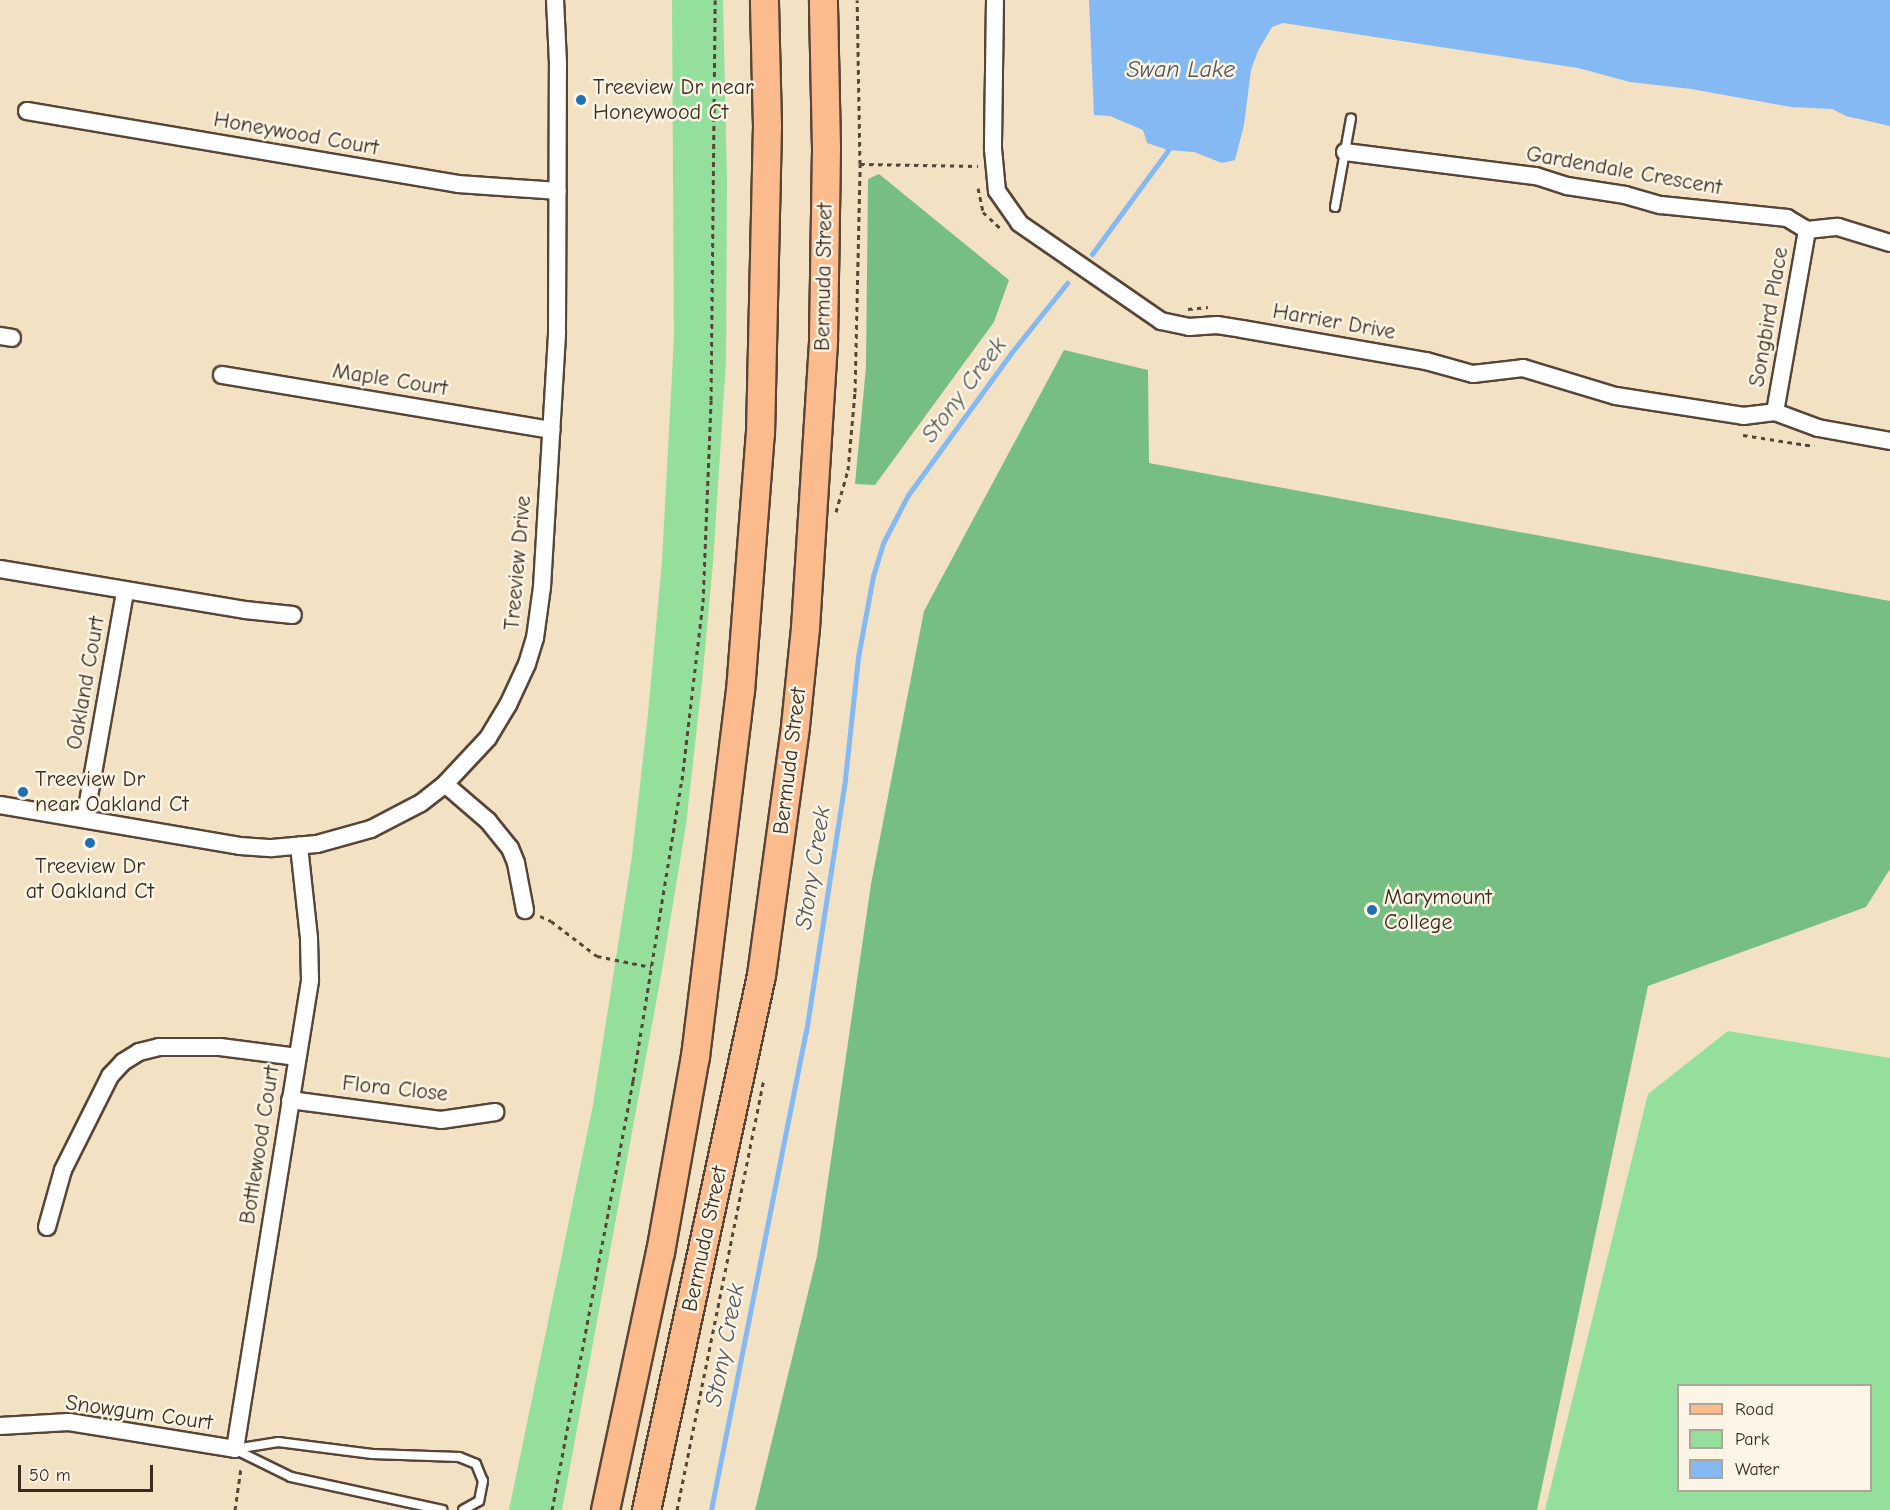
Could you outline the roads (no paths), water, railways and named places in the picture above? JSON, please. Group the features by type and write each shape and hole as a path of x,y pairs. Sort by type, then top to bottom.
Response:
{"main road":[{"name":"Bermuda Street","path":"605,1510 660,1252 693,1068 738,712 760,434 767,148 764,0"},
{"name":"Bermuda Street","path":"646,1510 762,975 794,737 805,628 823,340 826,148 823,0"}],"street":[{"name":"Treeview Drive","path":"0,805 240,846 299,846 333,841 370,829 421,803 445,784 488,738 508,705 527,664 535,638 542,588 557,332 558,191 555,0"},
{"name":"Harrier Drive","path":"994,0 994,167 998,191 1003,201 1019,223 1042,241 1161,321 1175,326 1217,325 1242,329 1426,361 1473,374 1523,368 1616,396 1732,415 1775,412 1818,428 1890,441"},
{"name":"Honeywood Court","path":"27,111 458,184 558,191"},
{"name":"Gardendale Crescent","path":"1345,152 1536,176 1567,186 1624,195 1661,205 1787,218 1807,230"},
{"path":"1807,230 1838,227 1890,243"},
{"name":"Songbird Place","path":"1775,412 1807,230"},
{"name":"Maple Court","path":"222,375 551,430"},
{"name":"Oakland Court","path":"0,569 125,591 292,615"},
{"name":"Oakland Court","path":"85,819 125,591"},
{"path":"445,784 488,821 510,848 516,863 525,910"},
{"name":"Bottlewood Court","path":"236,1449 307,1003 311,960 299,846"},
{"path":"47,1227 63,1170 110,1076 123,1062 139,1052 159,1047 220,1047 297,1057"},
{"name":"Flora Close","path":"290,1100 433,1119 467,1118 495,1112"},
{"name":"Snowgum Court","path":"0,1426 69,1422 236,1449"}],"lane":[{"path":"1335,207 1351,118"},
{"path":"236,1449 278,1442 372,1454 459,1457 476,1464 483,1480 479,1501 463,1510"},
{"path":"236,1449 291,1477 442,1510"}],"water":[{"name":"Swan Lake","path":"1089,0 1890,0 1890,126 1846,116 1832,109 1791,107 1691,89 1630,82 1578,68 1283,23 1272,27 1258,51 1251,70 1244,125 1235,160 1222,163 1194,152 1168,150 1147,143 1143,130 1110,116 1094,115"}],"waterway":[{"name":"Stony Creek","path":"1092,254 1168,150 1167,145"},
{"name":"Stony Creek","path":"711,1510 806,1032 845,779 858,657 873,576 883,543 908,495 1011,353 1067,283"}],"place":[{"name":"Treeview Dr near Honeywood Ct","path":"581,100"},
{"name":"Treeview Dr near Oakland Ct","path":"23,792"},
{"name":"Treeview Dr at Oakland Ct","path":"90,843"},
{"name":"Marymount College","path":"1372,910"}]}
